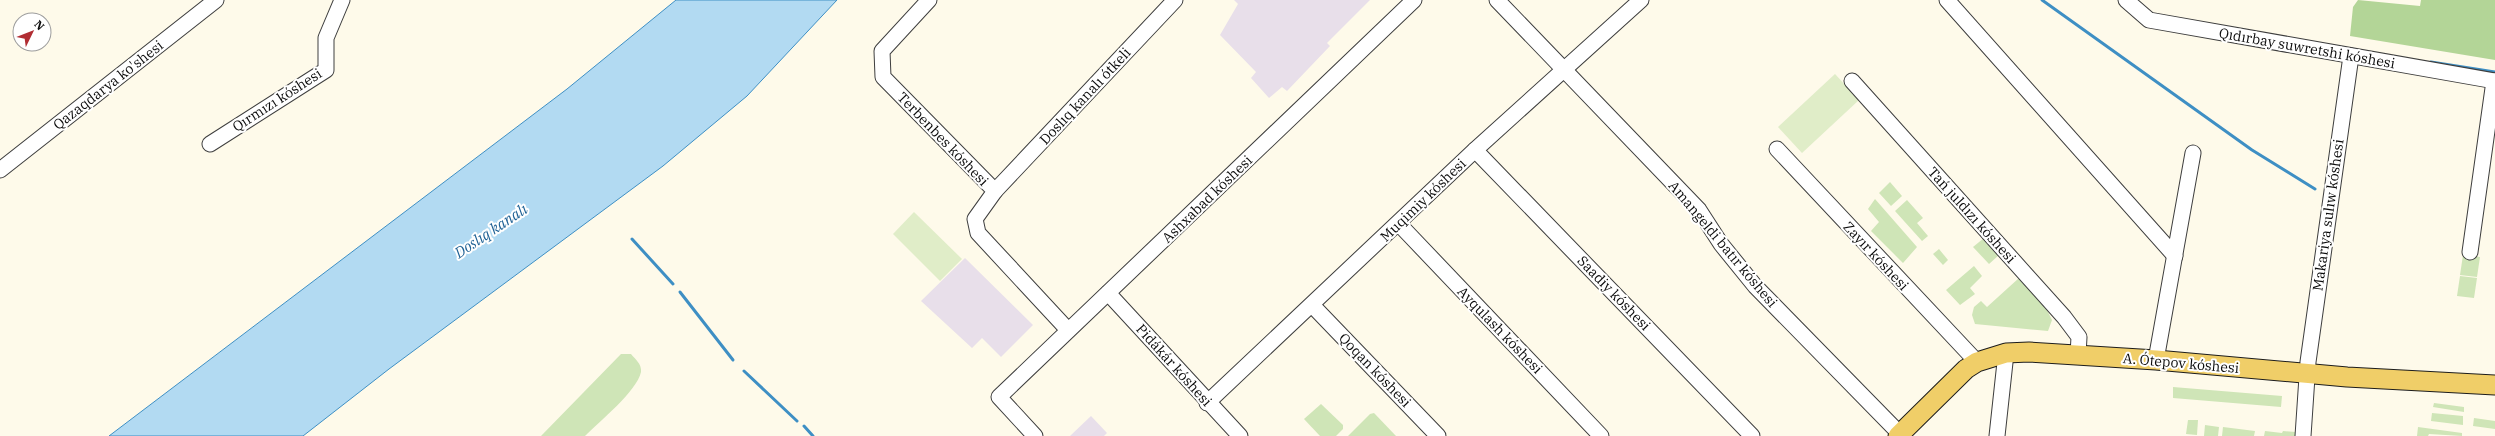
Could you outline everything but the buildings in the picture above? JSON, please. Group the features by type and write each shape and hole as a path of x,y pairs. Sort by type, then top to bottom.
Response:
{"main road":[{"name":"A. Ótepov kóshesi","path":"1899,435 1966,369 1977,362 2006,353 2078,355 2156,360 2306,374 2495,385"}],"street":[{"name":"Qazaqdarya ko'shesi","path":"0,170 216,0"},
{"name":"Qırmızı kóshesi","path":"210,144 326,70 326,38 342,0"},
{"name":"Terbenbes kóshesi","path":"929,0 882,51 883,77 994,191 975,219 978,233 1068,330"},
{"name":"Doslıq kanalı ótkeli","path":"994,191 1175,0"},
{"name":"Ashxabad kóshesi","path":"1035,436 999,397 1414,0"},
{"name":"Amangeldi batır kóshesi","path":"1497,0 1699,210 1721,244 1755,286 1899,435"},
{"name":"Muqimiy kóshesi","path":"1207,403 1400,224 1475,150 1641,0"},
{"path":"1947,0 2175,256"},
{"name":"Qıdırbay suwretshi kóshesi","path":"2126,0 2149,20 2495,81"},
{"name":"Makariya sulıw kóshesi","path":"2303,436 2306,374 2351,56"},
{"name":"Tań juldızı kóshesi","path":"1852,81 2064,317 2079,337 2078,355"},
{"path":"2470,252 2495,81"},
{"name":"Zayır kóshesi","path":"1777,149 1977,362"},
{"name":"Saadiy kóshesi","path":"1475,150 1752,436"},
{"path":"2156,360 2193,153"},
{"name":"Ayqulash kóshesi","path":"1400,224 1602,436"},
{"name":"Pidákár kóshesi","path":"1108,293 1207,403 1240,436"},
{"name":"Qoqan kóshesi","path":"1312,304 1438,436"},
{"path":"1997,436 2006,353"}],"shaded area":[{"path":"1234,0 1370,0 1327,43 1330,46 1287,91 1282,87 1269,98 1251,78 1256,72 1220,35 1238,4"},
{"path":"965,258 1033,325 1001,357 982,338 972,348 921,301"},
{"path":"1091,416 1107,433 1104,436 1070,436"}],"green space":[{"path":"2358,0 2420,6 2421,0 2495,0 2495,60 2350,36 2353,7"},
{"path":"1835,74 1859,100 1802,153 1778,127"},
{"path":"1890,182 1902,196 1891,206 1879,193"},
{"path":"1875,199 1917,247 1903,263 1871,231 1879,222 1868,209"},
{"path":"1907,200 1923,218 1917,223 1928,236 1922,241 1895,211"},
{"path":"914,212 962,259 940,281 893,234"},
{"path":"1984,238 1999,255 1989,264 1973,247"},
{"path":"1939,249 1948,260 1943,265 1933,254"},
{"path":"2463,255 2480,257 2477,277 2460,275"},
{"path":"1974,266 1982,276 1970,288 1975,294 1960,305 1946,290"},
{"path":"2460,276 2477,278 2474,298 2457,296"},
{"path":"2019,278 2046,308 2052,320 2048,331 1975,324 1972,315 1974,307 1981,301 1987,307"},
{"path":"621,354 631,354 639,364 641,372 633,388 617,406 585,436 541,436"},
{"path":"2173,387 2282,396 2281,407 2173,398"},
{"path":"2434,403 2464,407 2464,412 2433,407"},
{"path":"1321,404 1343,425 1343,429 1336,436 1320,436 1304,419"},
{"path":"1374,413 1396,436 1348,436 1370,414"},
{"path":"2432,413 2463,416 2463,425 2431,421"},
{"path":"2474,418 2495,421 2495,429 2473,426"},
{"path":"2188,420 2198,420 2197,435 2186,434"},
{"path":"2205,425 2219,427 2218,436 2204,436"},
{"path":"2223,427 2255,431 2254,436 2222,436"},
{"path":"2418,427 2462,433 2462,436 2429,434 2428,436 2417,436"},
{"path":"2265,431 2282,433 2283,431 2296,432 2295,436 2264,436"}],"water":[{"name":"Doslıq kanalı","path":"676,0 837,0 747,96 663,166 389,369 303,436 109,436 567,89"}],"waterway":[{"path":"2042,0 2252,150 2315,189"},
{"path":"2431,62 2495,72"},
{"path":"632,239 673,284"},
{"path":"680,292 733,360"},
{"path":"744,371 797,421"},
{"path":"804,426 813,436"}]}
